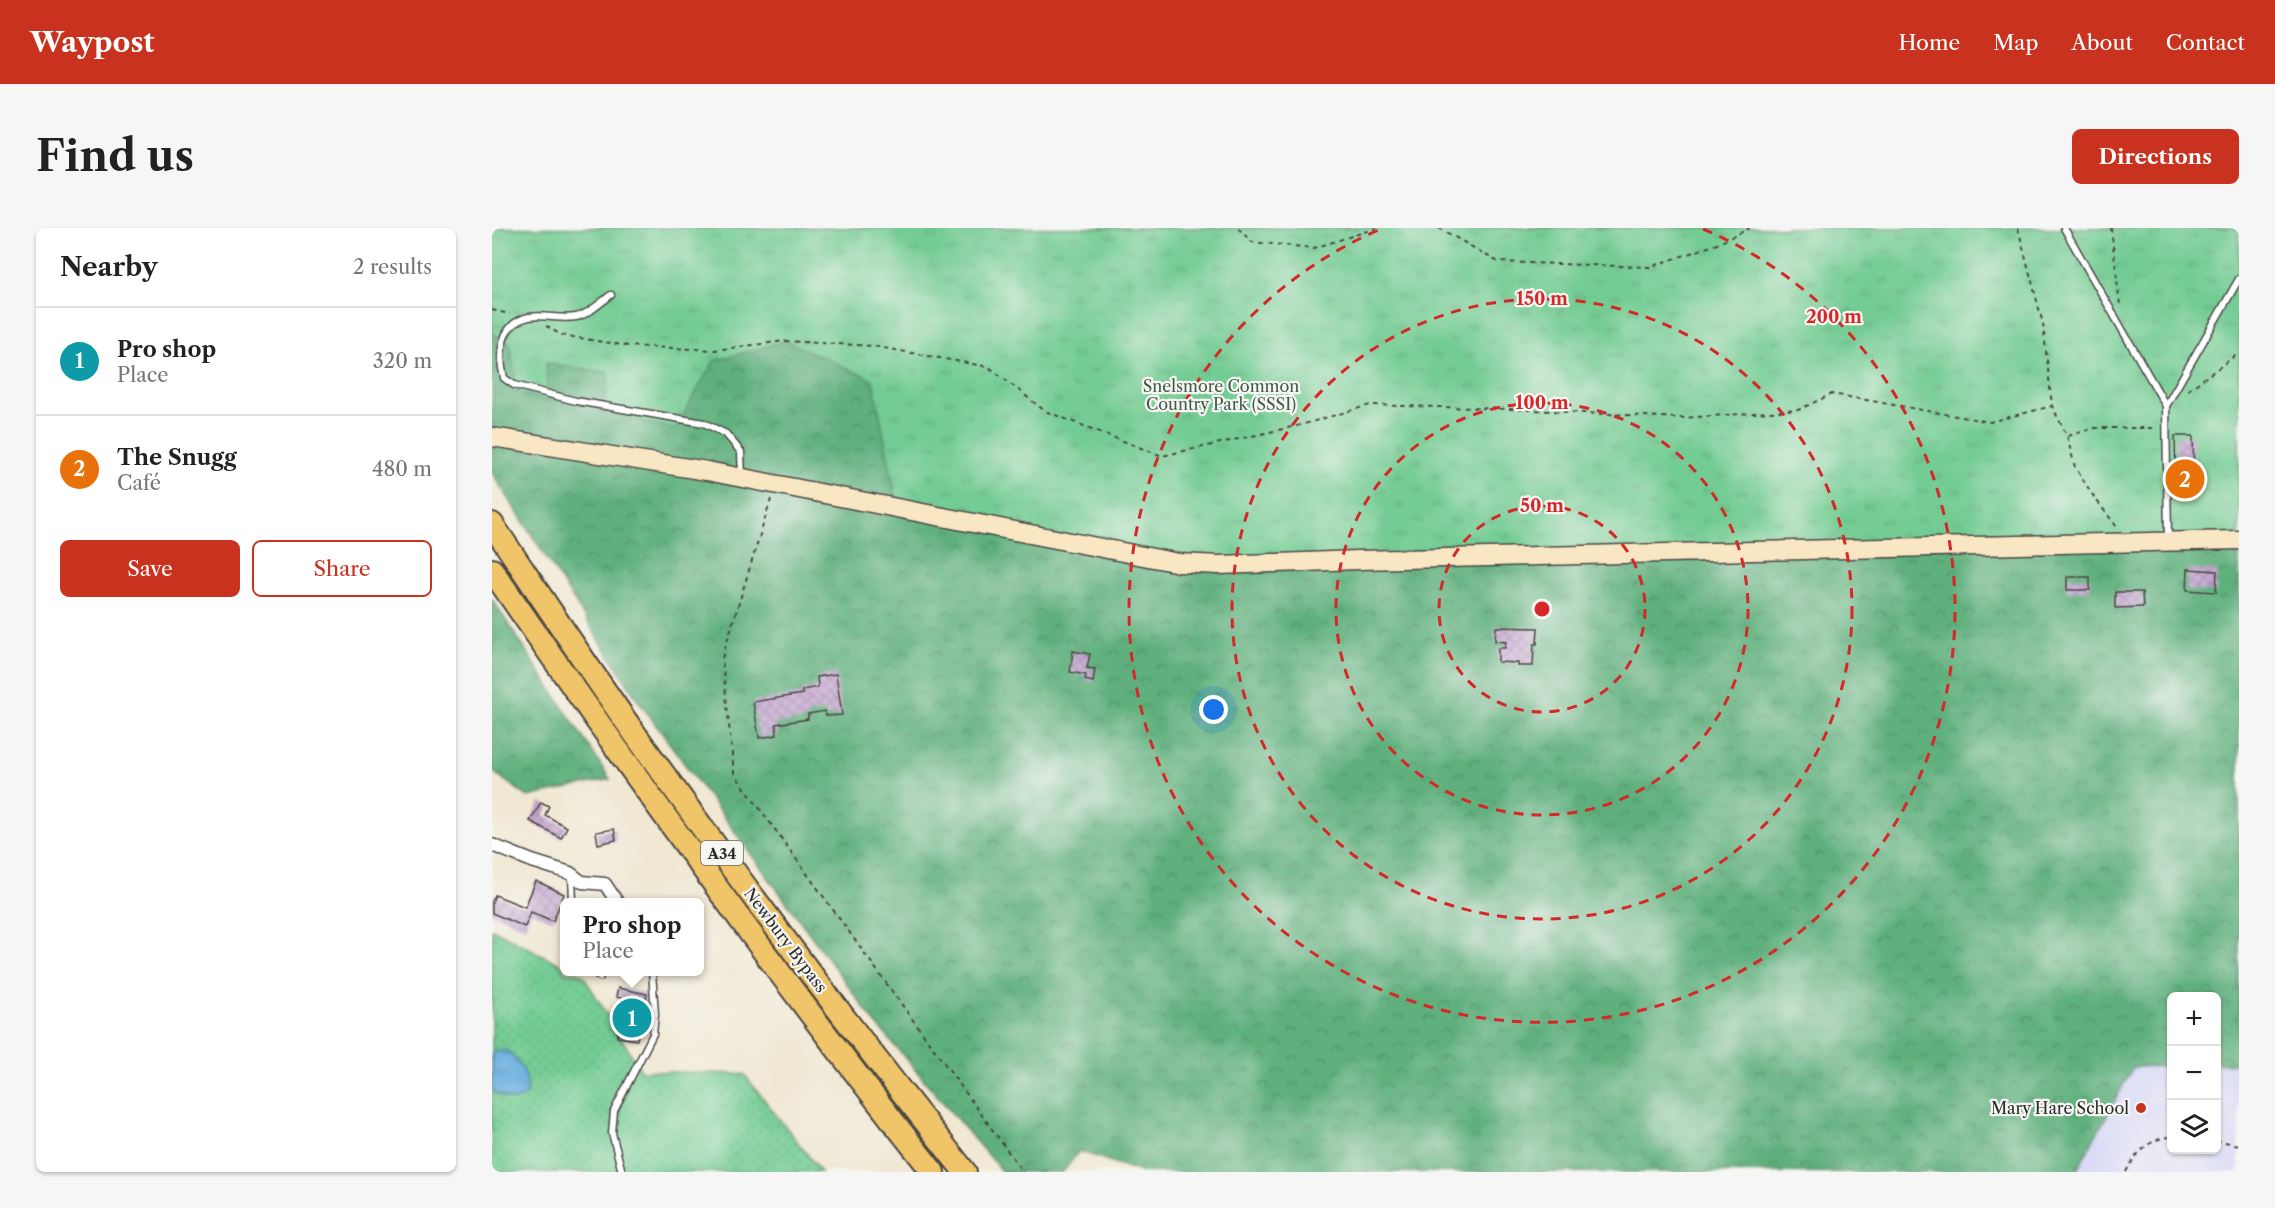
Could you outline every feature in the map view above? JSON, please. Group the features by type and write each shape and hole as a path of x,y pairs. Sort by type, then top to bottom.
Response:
{"highway":[{"name":"Newbury Bypass","path":"492,524 630,727 718,848 855,1032 965,1172"},
{"name":"Newbury Bypass","path":"492,570 632,771 718,889 839,1053 933,1172"}],"main road":[{"path":"492,437 775,484 1179,563 1219,565 2239,540"}],"street":[{"path":"492,845 572,875 582,882 605,884 614,898"}],"lane":[{"path":"2064,228 2166,406"},
{"path":"2168,542 2166,406 2239,279"},
{"path":"612,295 579,317 565,319 546,316 529,317 513,323 500,352 504,378 514,385 576,401 704,423 726,434 741,453 742,478"},
{"path":"572,875 573,898"},
{"path":"622,1172 612,1133 614,1111 653,1034 655,1014 652,976"}],"path":[{"path":"1238,228 1252,242 1314,248 1377,228"},
{"path":"1439,228 1498,262 1650,267 1717,244 1750,228"},
{"path":"2018,228 2043,324 2052,406 2067,436 2075,467 2127,542"},
{"path":"2111,228 2123,332"},
{"path":"529,317 561,335 628,346 716,350 785,341 873,346 989,367 1045,411 1162,456 1301,424 1370,405 1510,409 1682,418 1798,410 1832,394 1990,422 2052,406"},
{"path":"2166,406 2239,354"},
{"path":"2067,436 2095,428 2166,427"},
{"path":"775,484 722,658 734,773 1023,1172"},
{"path":"2126,1172 2138,1152 2149,1144 2167,1137"},
{"path":"2221,1141 2239,1145"}],"shaded area":[{"name":"Mary Hare School","path":"2239,1063 2239,1172 2076,1172 2133,1067 2167,1066 2167,1154 2221,1154 2221,1064"}],"green space":[{"path":"492,228 2239,228 2239,1063 2221,1064 2221,992 2167,992 2167,1066 2133,1067 2076,1172 1141,1172 1079,1151 1063,1172 1002,1172 873,1020 639,702 492,473"},
{"name":"Snelsmore Common Country Park (SSSI)","path":"492,228 2239,228 2239,540 1219,565 898,508 873,380 786,341 714,361 675,429 604,412 609,373 546,363 548,401 517,392 510,343 492,333"},
{"path":"492,599 610,779 528,797 492,771"},
{"path":"492,929 560,964 560,976 584,976 641,1071 744,1074 821,1172 492,1172"}],"water":[{"path":"501,1049 518,1061 525,1074 527,1088 526,1095 522,1098 509,1099 492,1090 492,1053"}],"building":[{"path":"2175,436 2193,436 2194,487 2176,487"},
{"path":"2188,569 2217,571 2216,592 2187,590"},
{"path":"2067,577 2090,577 2090,590 2067,590"},
{"path":"2115,592 2142,592 2143,607 2115,608"},
{"path":"1496,627 1538,628 1537,644 1534,644 1533,666 1498,662 1498,648 1505,648 1506,642 1495,641"},
{"path":"1073,651 1090,654 1087,668 1095,669 1093,682 1085,680 1086,675 1070,672"},
{"path":"836,674 842,715 826,716 825,711 808,714 808,719 776,724 777,735 759,738 753,702 802,694 802,690 818,687 817,677"},
{"path":"541,802 549,806 545,815 567,827 561,838 530,821"},
{"path":"614,829 616,840 598,844 596,832"},
{"path":"536,881 564,894 560,898 553,921 531,912 525,927 492,913 492,902 495,895 525,907"},
{"path":"618,988 647,994 637,1040 617,1037 626,999 616,997"}],"place":[{"name":"The Snugg","path":"2185,479"},
{"name":"Pro shop","path":"632,1018"},
{"name":"Mary Hare School","path":"2141,1108"}]}
